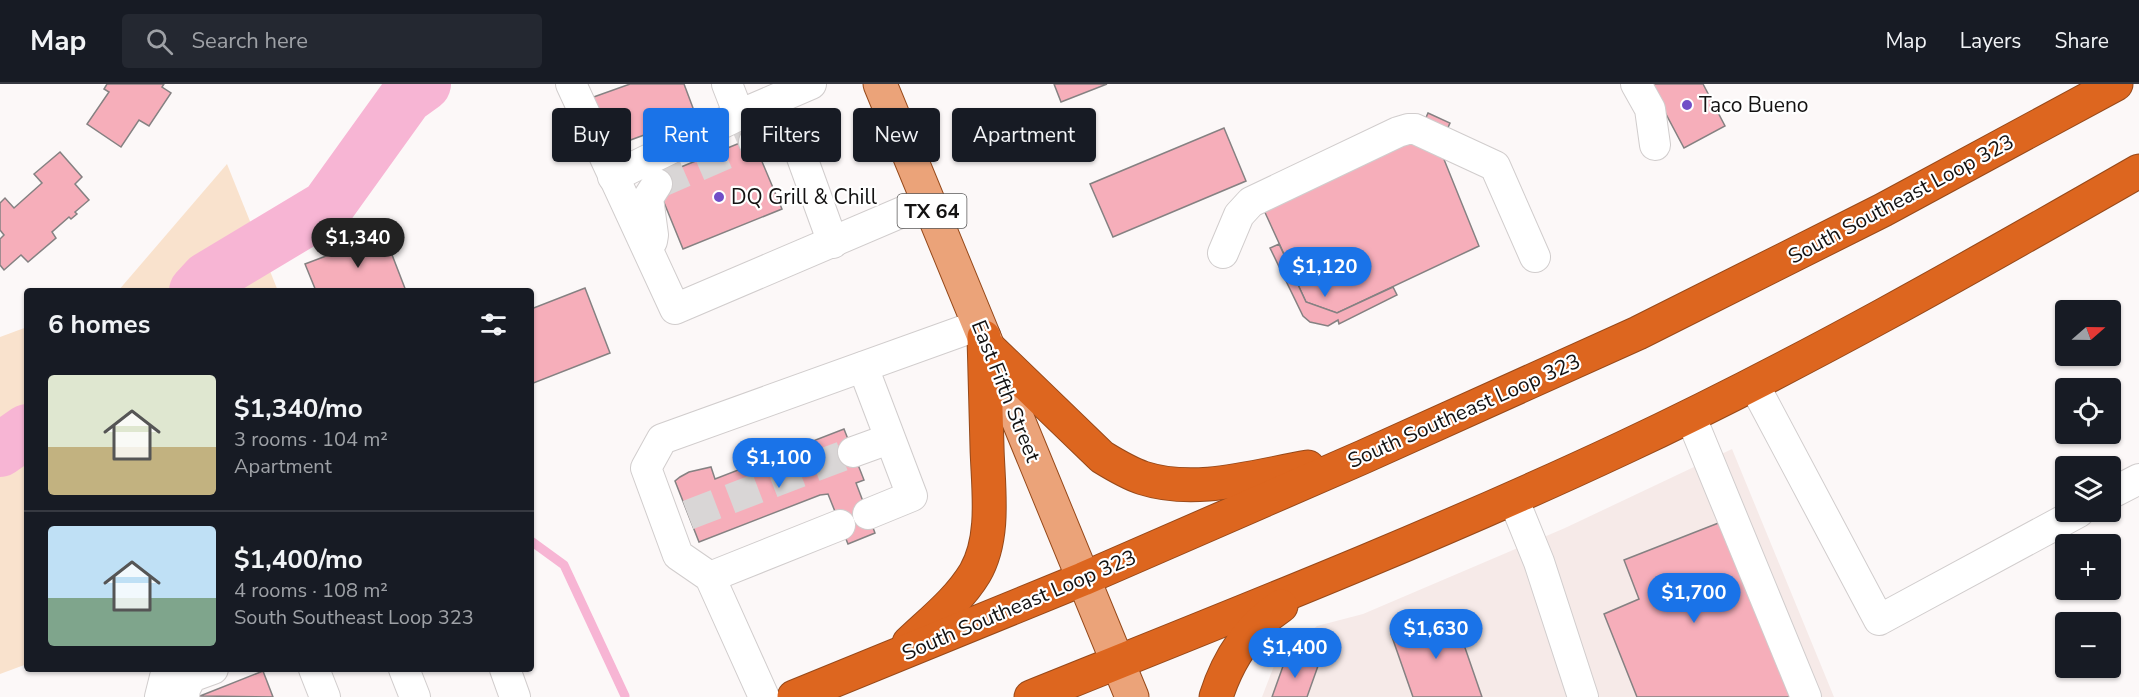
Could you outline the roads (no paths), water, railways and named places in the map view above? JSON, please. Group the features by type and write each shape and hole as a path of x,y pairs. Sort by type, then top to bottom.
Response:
{"highway":[{"name":"South Southeast Loop 323","path":"794,697 1083,579 1363,457 1638,333 1912,195 2116,84"},
{"path":"1031,697 1322,579 1513,498 1625,447 1753,383 1946,281 2139,171"},
{"path":"984,336 1102,457 1121,469 1143,478 1166,483 1208,485 1363,457"},
{"path":"891,659 951,604 976,571 982,554 988,516 984,336"},
{"path":"1216,697 1225,670 1237,648 1252,630 1270,613 1322,579"}],"main road":[{"name":"East Fifth Street","path":"879,84 1132,697"}],"lane":[{"path":"572,84 675,309 928,201"},
{"path":"727,84 739,115"},
{"path":"614,177 739,115 811,84"},
{"path":"1636,84 1650,109 1655,146"},
{"path":"1223,254 1239,216 1251,202 1398,132 1415,129 1495,166 1535,257"},
{"path":"804,162 833,243"},
{"path":"649,254 653,235 648,198 657,184"},
{"path":"764,697 710,577 678,555 677,519 646,468 662,440 863,367 984,336"},
{"path":"710,577 912,496 863,367"},
{"path":"1753,383 1879,620 2060,522"},
{"path":"1690,415 1806,697"},
{"path":"853,452 889,439"},
{"path":"2121,488 2139,479"},
{"path":"1513,498 1539,562 1582,697"},
{"path":"160,697 165,677 169,672"},
{"path":"184,697 191,677 205,672"},
{"path":"315,672 325,697"},
{"path":"405,672 415,697"},
{"path":"506,672 515,697"}],"waterway":[{"path":"199,288 207,279 327,207 406,97 424,84"},
{"path":"207,279 219,288"},
{"path":"0,450 24,433"},
{"path":"534,543 564,565 625,696"}],"tunnel":[{"path":"657,184 741,148"},
{"path":"688,515 853,452"}],"place":[{"name":"Taco Bueno","path":"1687,105"},
{"name":"DQ Grill & Chill","path":"719,197"}]}
